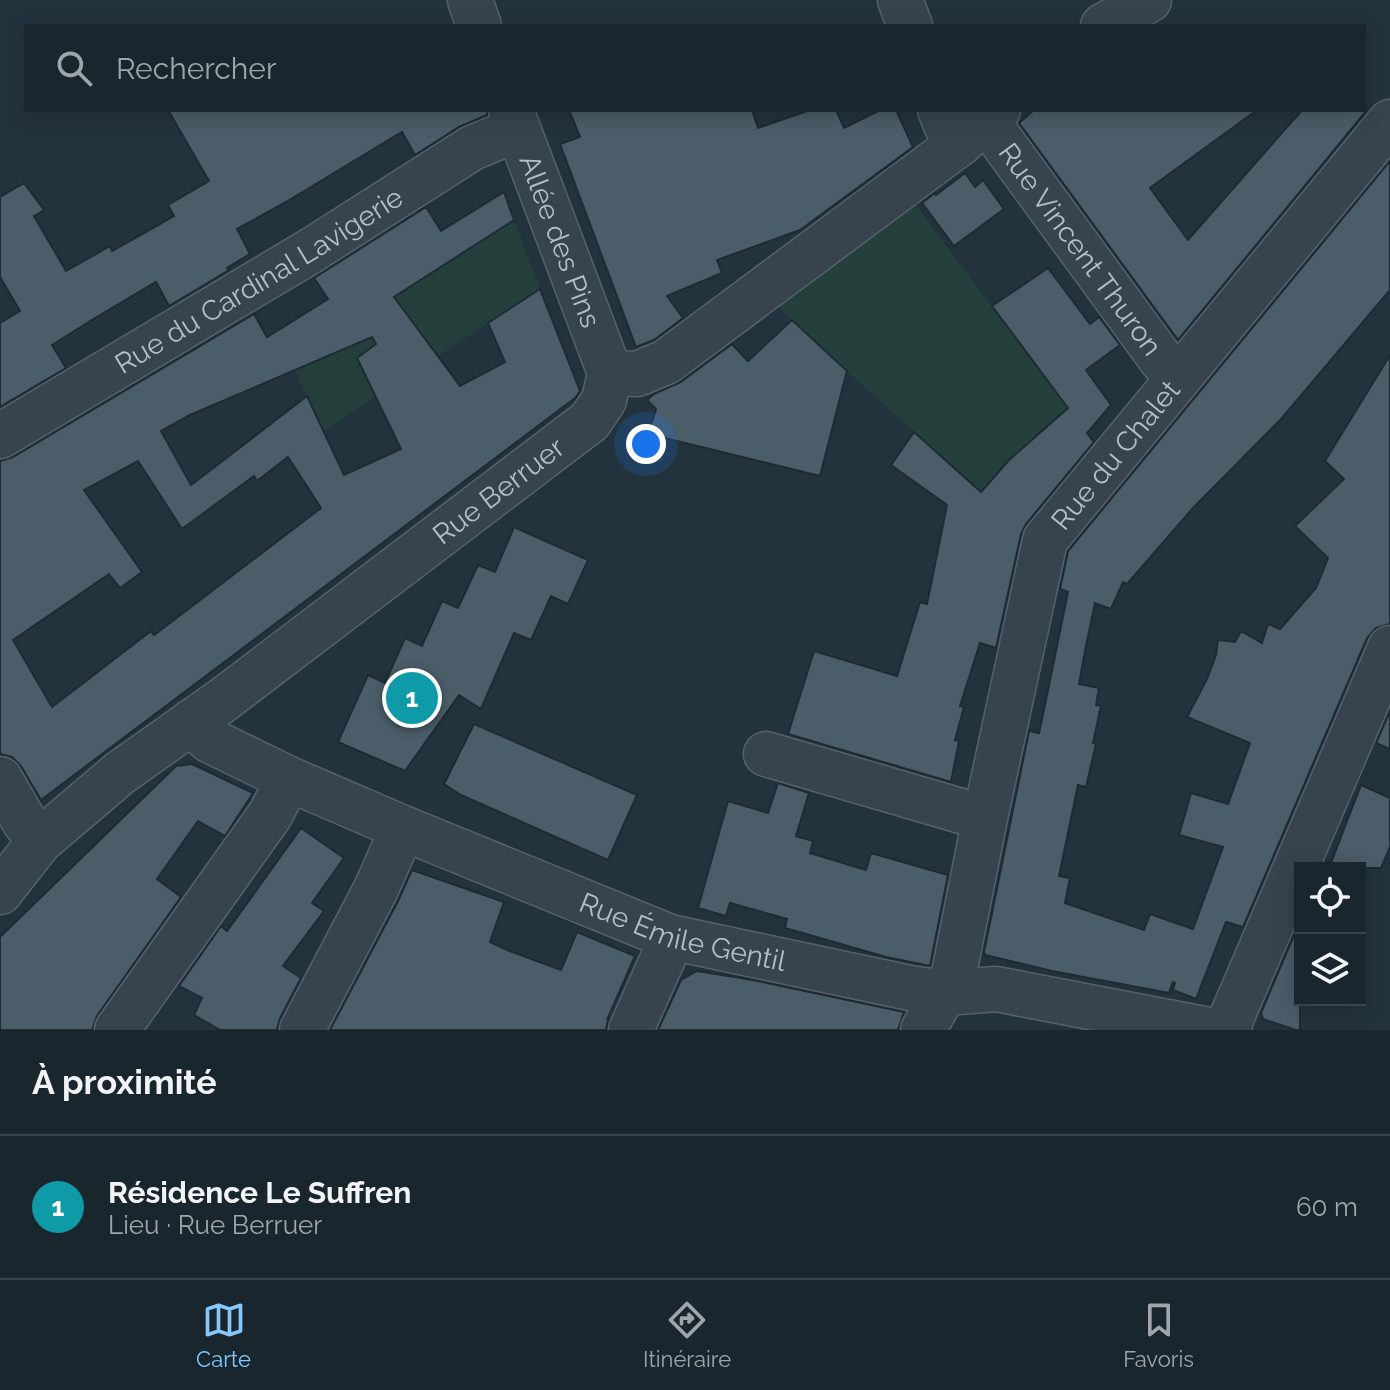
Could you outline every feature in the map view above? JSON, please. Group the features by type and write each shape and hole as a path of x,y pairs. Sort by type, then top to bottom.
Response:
{"street":[{"path":"470,0 478,24"},
{"path":"900,0 909,24"},
{"path":"1107,24 1149,0"},
{"name":"Allée des Pins","path":"514,120 610,373"},
{"name":"Rue du Cardinal Lavigerie","path":"0,436 312,250 514,120"},
{"path":"610,373 637,374 666,362 971,121"},
{"name":"Rue Vincent Thuron","path":"971,121 997,132 1163,362 1180,375"},
{"name":"Rue du Chalet","path":"923,1030 953,978 1045,540 1390,122"},
{"name":"Rue Berruer","path":"0,892 40,841 120,773 590,421 604,400 610,373"},
{"path":"1228,1030 1390,648"},
{"name":"Rue Émile Gentil","path":"191,722 209,740 289,779 670,937 910,988 945,993 996,989 1210,1030"},
{"path":"766,754 985,818"},
{"path":"0,779 24,821 40,841 0,866"},
{"path":"117,1030 270,815 289,779"},
{"path":"302,1030 376,889 403,828"},
{"path":"631,1030 670,937"}],"green space":[{"path":"912,200 1094,443 1023,528 948,487 956,469 776,305"},
{"path":"514,220 540,289 323,431 290,360"}],"building":[{"path":"169,112 487,112 487,115 459,127 415,155 402,132 237,229 250,254 227,268 229,270 169,306 156,282 95,318 52,345 66,368 0,407 0,323 20,311 0,277 0,197 24,183 44,210 34,216 66,271 110,246 112,251 174,216 168,205 209,181"},
{"path":"570,112 753,112 758,128 804,112 837,112 844,128 876,112 897,112 913,147 800,230 717,260 722,273 667,296 683,318 654,340 636,347 560,144 580,137"},
{"path":"1032,112 1254,112 1150,188 1188,240 1300,112 1365,112 1178,340 1019,123"},
{"path":"1390,161 1390,290 1282,418 1193,508 1127,584 1123,582 1111,609 1095,603 1085,651 1079,684 1099,688 1096,705 1101,706 1086,787 1078,785 1059,876 1070,878 1065,903 1144,930 1150,914 1193,929 1223,847 1179,835 1191,793 1228,804 1250,743 1187,717 1207,679 1218,640 1235,642 1241,631 1262,643 1268,624 1280,629 1316,588 1328,558 1295,526 1344,479 1325,461 1390,355 1390,624 1376,628 1367,638 1243,927 1226,922 1196,999 1173,990 1173,982 1169,993 985,955 1029,731 1039,733 1047,695 1068,592 1060,589 1068,551"},
{"path":"965,173 975,187 983,180 1004,209 954,246 922,203"},
{"path":"504,192 514,220 394,297 460,386 505,362 488,323 540,289 580,391 575,398 41,800 21,766 12,757 0,754 0,461 13,457 254,314 267,337 328,299 314,278 426,207 441,231","holes":["372,337 376,344 357,358 401,449 344,475 307,396 191,485 161,431 190,415","288,457 321,508 154,635 151,631 52,707 13,640 109,574 120,588 142,572 84,490 138,461 182,529 254,476 257,481"]},
{"path":"1048,268 1090,324 1099,317 1120,345 1086,370 1111,405 1087,433 1094,442 1021,534 996,648 980,643 960,706 964,707 955,740 959,741 951,782 788,734 814,651 897,676 920,602 927,604 947,505 891,465 914,432 981,492 1009,460 1068,408 992,306"},
{"path":"792,320 847,371 820,476 648,434 656,409 647,400 654,394 681,382 732,344 748,361"},
{"path":"514,527 588,560 568,604 551,596 531,640 514,633 481,709 459,695 405,771 338,742 368,675 385,683 405,638 422,646 442,601 458,608 478,565 495,572"},
{"path":"1390,711 1390,749 1376,743"},
{"path":"474,724 637,795 608,860 461,795 444,784"},
{"path":"192,764 253,793 225,836 198,821 157,879 181,897 97,1016 92,1030 0,1030 0,937 176,766"},
{"path":"778,783 809,793 796,836 813,841 810,853 866,870 871,853 948,875 930,966 886,957 785,928 787,919 730,903 726,916 698,908 728,801 768,813"},
{"path":"1361,785 1390,798 1390,847 1381,868 1366,868 1366,862 1331,862"},
{"path":"301,828 344,858 312,903 324,911 283,966 301,978 277,1030 220,1030 194,1015 202,998 179,986 221,926 227,931"},
{"path":"412,870 504,902 490,942 507,950 561,970 577,932 635,956 607,1020 606,1030 330,1030"},
{"path":"1294,935 1294,1006 1300,1006 1300,1030 1263,1019 1261,1013"},
{"path":"697,971 904,1012 898,1030 658,1030 681,980"}],"place":[{"name":"Résidence Le Suffren","path":"412,698"}]}
